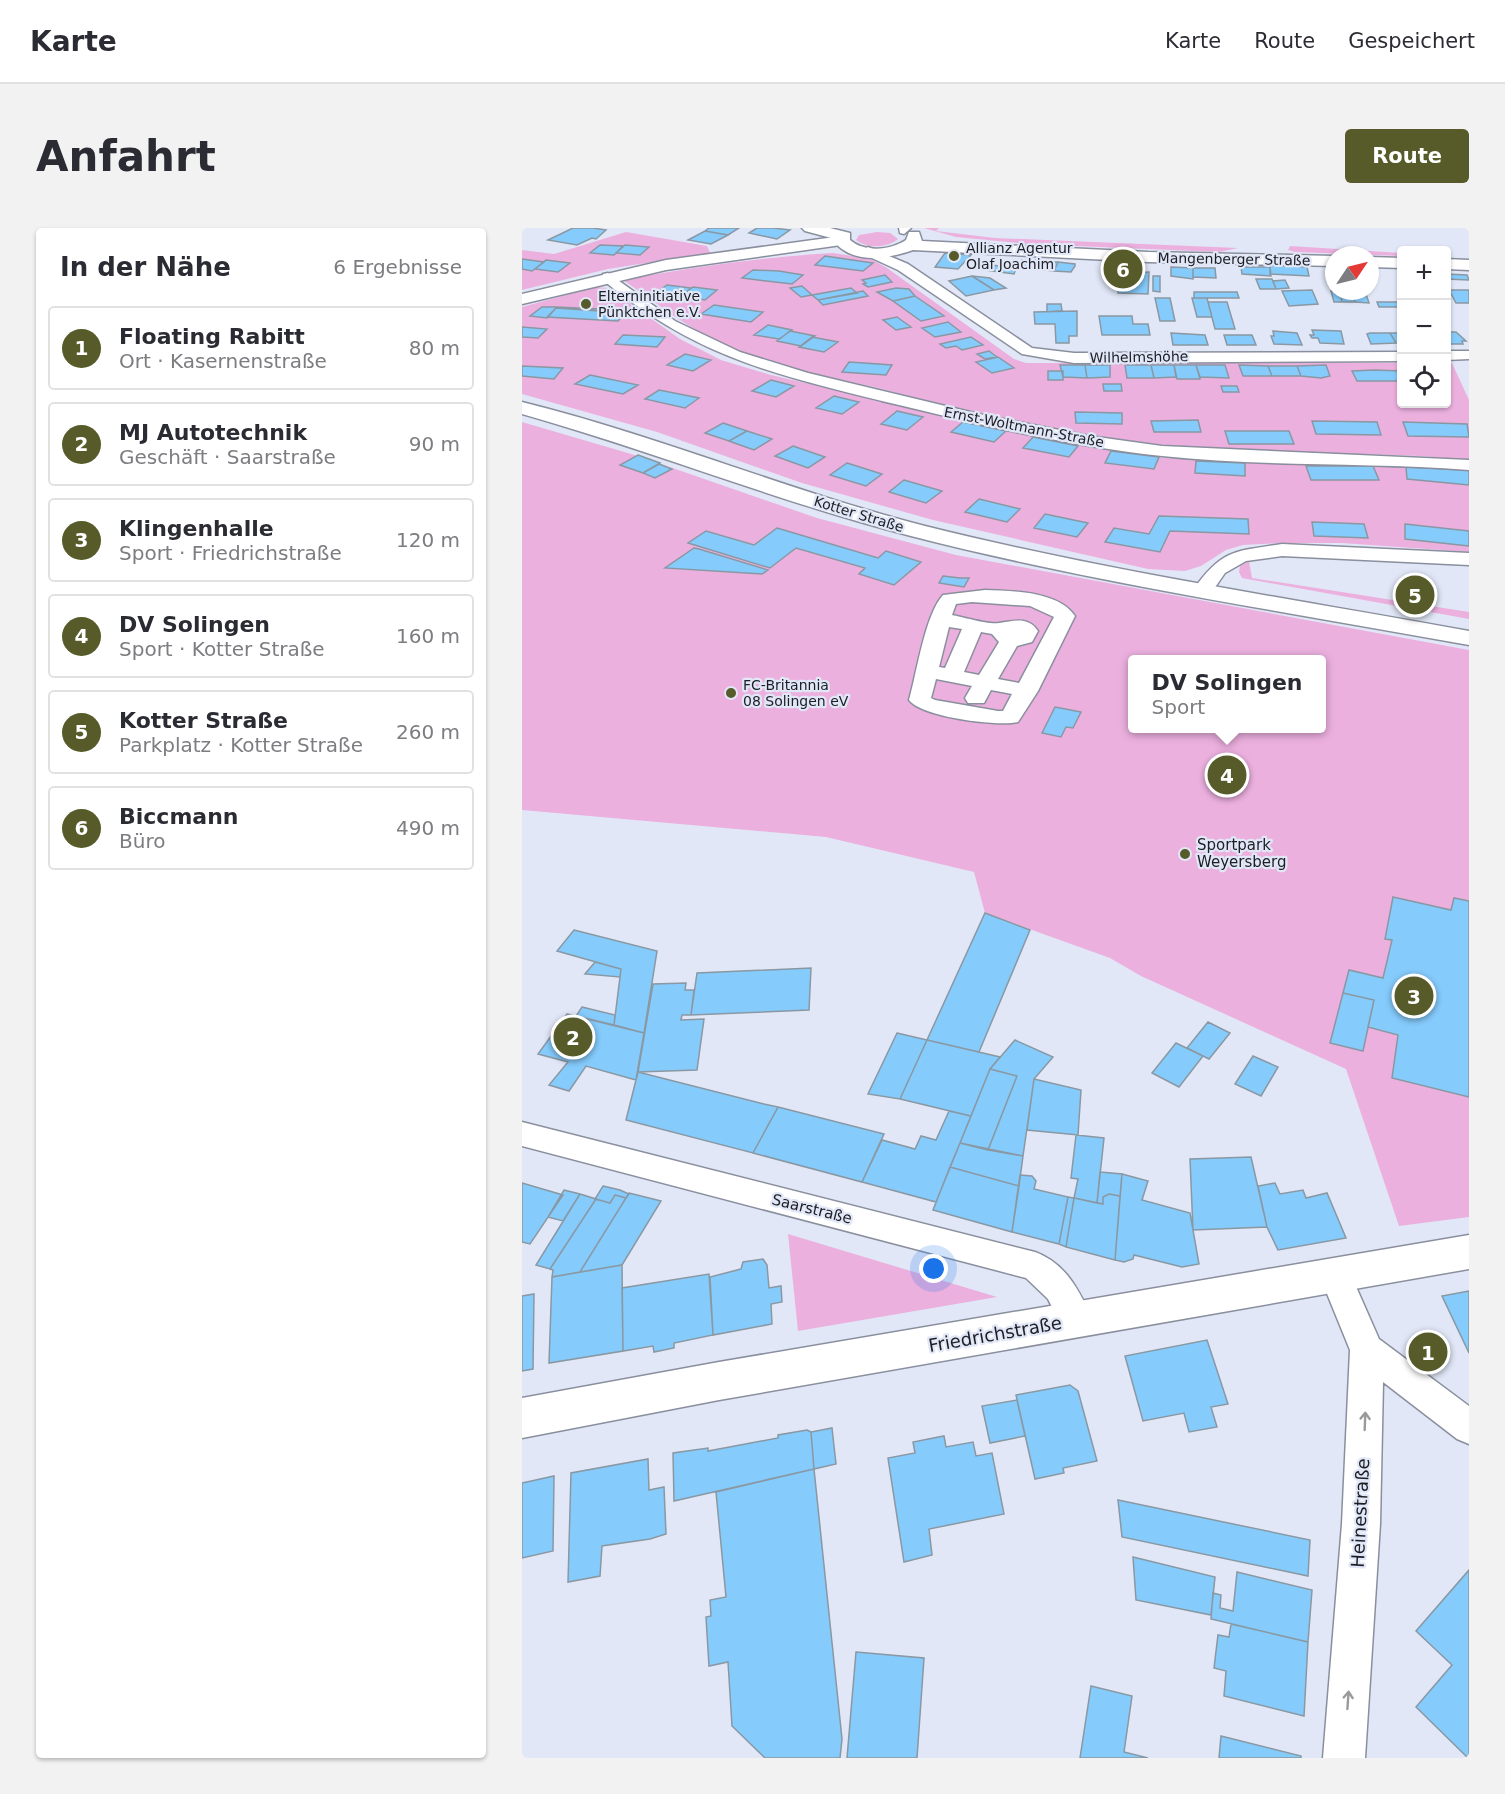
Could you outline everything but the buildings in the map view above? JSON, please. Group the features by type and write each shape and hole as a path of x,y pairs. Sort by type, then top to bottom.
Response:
{"street":[{"path":"810,228 847,236 868,252"},
{"path":"522,299 608,277 847,236"},
{"path":"903,267 897,254 905,236"},
{"name":"Mangenberger Straße","path":"868,252 905,236 991,248 1148,257 1325,261"},
{"name":"Wilhelmshöhe","path":"868,252 903,267 1027,351 1039,355 1074,358 1397,356"},
{"path":"1379,262 1397,263"},
{"path":"1451,264 1469,264"},
{"name":"Ernst-Woltmann-Straße","path":"608,277 691,337 730,355 839,386 1029,430 1181,453 1425,460 1469,465"},
{"path":"1451,356 1469,356"},
{"name":"Kotter Straße","path":"522,408 620,435 862,516 1020,556 1469,638"},
{"path":"1204,589 1218,569 1241,556 1282,549 1395,553 1469,560"},
{"path":"961,597 1034,601 1058,610 1065,616 1027,691 1010,717 968,712 920,700 946,603 961,597"},
{"path":"968,712 1034,601"},
{"path":"940,619 974,625 1021,656 1050,648"},
{"path":"956,667 974,625"},
{"path":"926,671 956,667 979,660 1006,647"},
{"path":"1006,647 1027,691"},
{"path":"956,667 1006,647 1050,648"},
{"name":"Saarstraße","path":"522,1134 1035,1266 1050,1274 1060,1287 1076,1320"},
{"name":"Friedrichstraße","path":"522,1418 1469,1252"},
{"name":"Heinestraße","path":"1335,1274 1367,1350 1361,1524 1344,1758"},
{"path":"1367,1350 1469,1427"}],"shaded area":[{"path":"924,228 939,228 936,231 995,238 1238,248 1219,252 1028,244 956,237"},
{"path":"626,232 707,246 710,253 608,269 522,290 522,250 554,254"},
{"path":"877,232 890,233 898,239 877,246 866,245 856,240 859,235"},
{"path":"1290,246 1325,248 1325,253 1295,252 1288,250"},
{"path":"1379,252 1397,253 1397,256 1379,255"},
{"path":"833,253 871,259 1014,359 1026,363 1397,363 1397,408 1451,408 1452,363 1469,400 1469,460 1402,455 1269,453 1202,449 1119,439 996,416 747,355 702,334 623,280 780,257"},
{"path":"596,287 608,288 680,339 721,360 771,375 1024,434 1164,458 1469,470 1469,552 1342,543 1243,545 1226,550 1201,566 1185,571 1148,569 933,520 802,483 657,432 522,394 522,307"},
{"name":"Sportpark Weyersberg","path":"522,422 638,456 817,518 956,555 1469,650 1469,1217 1399,1226 1346,1069 1141,976 1110,958 985,913 974,872 826,837 522,810"},
{"path":"1249,561 1252,578 1469,612 1469,619 1242,578 1239,572 1240,566"},
{"path":"788,1234 997,1297 798,1331"}],"place":[{"name":"Allianz Agentur Olaf Joachim","path":"954,256"},
{"name":"Biccmann","path":"1123,269"},
{"name":"Elterninitiative Pünktchen e.V.","path":"586,304"},
{"name":"Kotter Straße","path":"1415,595"},
{"name":"FC-Britannia 08 Solingen eV","path":"731,693"},
{"name":"DV Solingen","path":"1227,775"},
{"name":"Sportpark Weyersberg","path":"1185,854"},
{"name":"Klingenhalle","path":"1414,996"},
{"name":"MJ Autotechnik","path":"573,1037"},
{"name":"Floating Rabitt","path":"1428,1352"}]}
